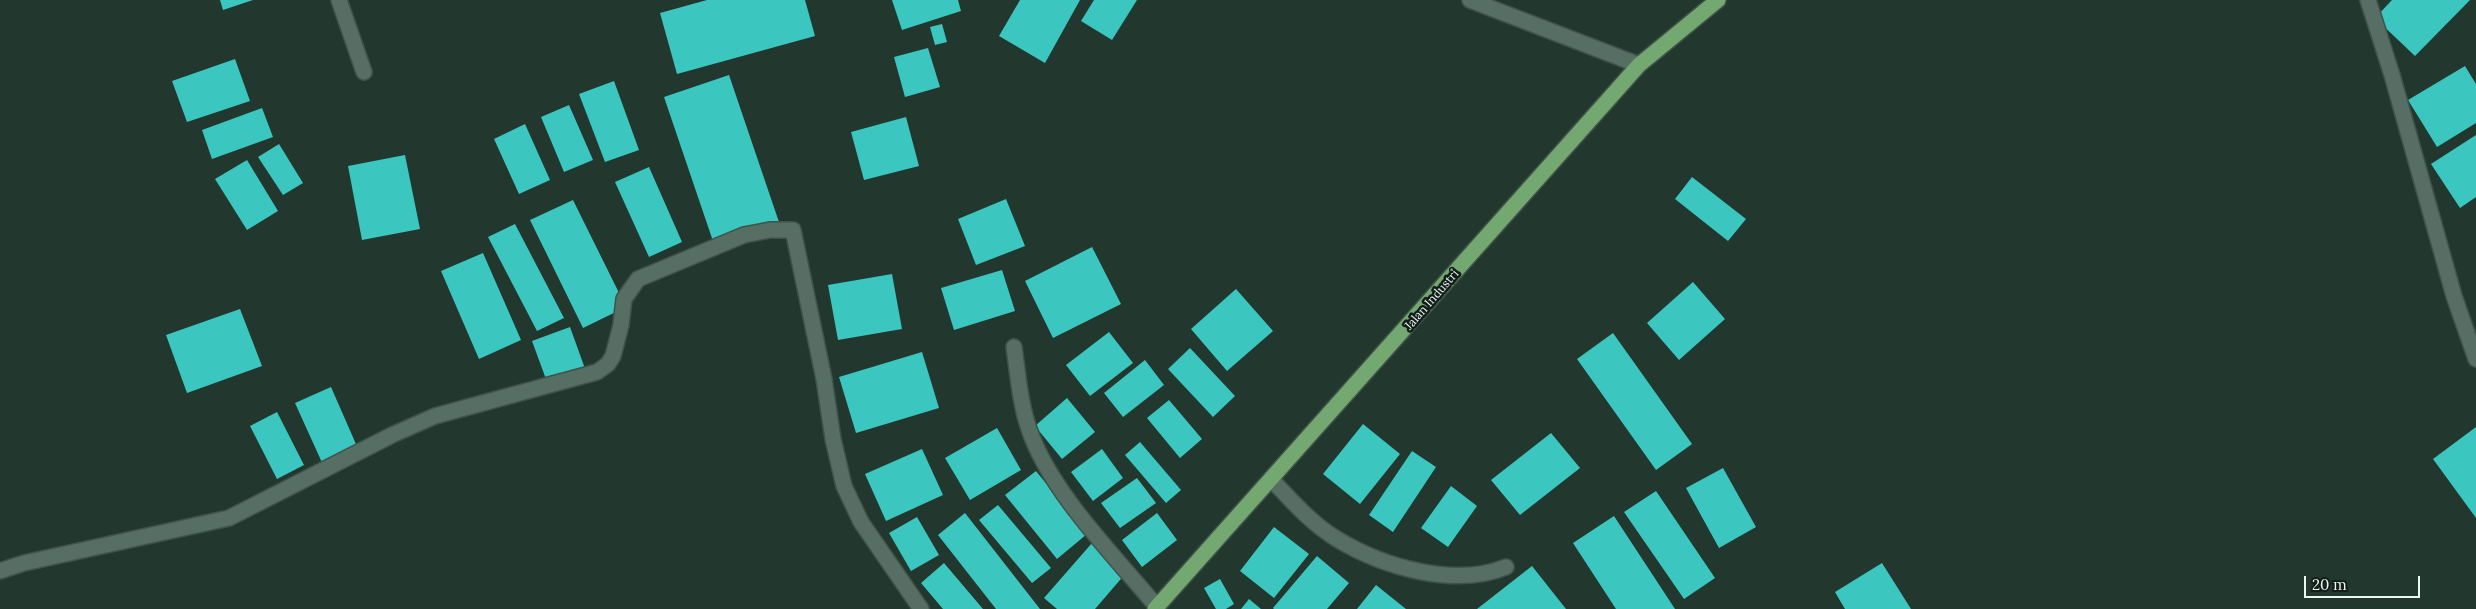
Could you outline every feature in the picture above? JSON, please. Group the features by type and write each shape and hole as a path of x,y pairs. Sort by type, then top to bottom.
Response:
{"main road":[{"name":"Jalan Industri","path":"1156,608 1272,480 1639,65 1718,0"}],"street":[{"path":"339,0 364,72"},
{"path":"1470,0 1639,65"},
{"path":"2368,0 2392,75 2454,296 2476,359"},
{"path":"0,571 24,563 229,518 384,439 435,416 597,372 608,364 613,356 621,325 624,298 638,279 744,235 770,230 793,230 824,380 833,439 844,486 861,522 921,609"},
{"path":"1014,347 1022,403 1039,454 1087,524 1156,608"},
{"path":"1272,480 1299,509 1337,539 1377,558 1404,566 1454,575 1490,574 1506,567"}],"building":[{"path":"220,0 253,0 223,10"},
{"path":"707,0 805,0 815,36 677,74 660,13"},
{"path":"892,0 958,0 961,11 902,30"},
{"path":"1020,0 1080,0 1045,63 999,36"},
{"path":"1094,0 1137,0 1112,40 1081,21"},
{"path":"2392,0 2470,0 2415,56 2375,18"},
{"path":"942,24 947,42 935,45 930,27"},
{"path":"928,48 940,87 905,97 894,57"},
{"path":"235,59 250,101 187,122 172,81"},
{"path":"2465,66 2476,84 2476,123 2437,147 2408,100"},
{"path":"729,75 781,228 716,250 664,97"},
{"path":"614,81 639,150 605,162 579,94"},
{"path":"569,105 593,160 564,172 541,117"},
{"path":"262,108 273,137 212,159 202,130"},
{"path":"906,117 919,166 864,180 851,132"},
{"path":"525,124 550,180 519,194 494,139"},
{"path":"2476,135 2476,197 2460,208 2431,164"},
{"path":"279,144 303,183 283,195 258,157"},
{"path":"405,155 420,229 362,240 348,166"},
{"path":"247,160 278,211 247,230 215,179"},
{"path":"649,167 682,242 649,257 615,182"},
{"path":"1692,177 1746,219 1728,241 1675,199"},
{"path":"1006,199 1025,246 976,265 958,219"},
{"path":"573,200 626,307 583,328 530,220"},
{"path":"515,224 564,318 537,331 488,237"},
{"path":"1092,247 1121,304 1053,338 1025,281"},
{"path":"483,253 521,340 479,359 441,271"},
{"path":"1002,270 1015,311 954,330 941,288"},
{"path":"892,274 902,329 838,340 828,285"},
{"path":"1693,282 1725,319 1679,360 1647,323"},
{"path":"1236,289 1273,331 1227,371 1191,329"},
{"path":"240,309 262,366 187,393 166,335"},
{"path":"570,327 588,377 550,390 532,341"},
{"path":"1109,332 1133,363 1090,396 1066,365"},
{"path":"1613,333 1692,444 1656,470 1577,359"},
{"path":"1190,348 1235,396 1213,417 1168,369"},
{"path":"922,352 939,408 856,433 839,377"},
{"path":"1145,360 1164,385 1123,417 1104,393"},
{"path":"331,387 359,451 324,467 295,403"},
{"path":"1067,398 1095,432 1062,459 1035,426"},
{"path":"1169,400 1202,439 1180,458 1147,418"},
{"path":"277,412 304,465 277,479 250,426"},
{"path":"1363,424 1400,454 1360,504 1323,474"},
{"path":"2476,427 2476,518 2433,459"},
{"path":"997,428 1021,470 970,500 945,458"},
{"path":"1551,433 1580,468 1520,515 1491,480"},
{"path":"1140,442 1181,490 1166,503 1125,455"},
{"path":"922,449 943,495 886,521 865,474"},
{"path":"1102,449 1123,478 1093,501 1071,472"},
{"path":"1412,451 1436,467 1393,532 1369,515"},
{"path":"1723,468 1756,527 1719,548 1686,488"},
{"path":"1036,471 1087,534 1057,559 1005,495"},
{"path":"1137,478 1156,503 1120,528 1101,503"},
{"path":"1451,486 1477,506 1448,547 1421,528"},
{"path":"1656,491 1715,578 1684,599 1624,512"},
{"path":"998,505 1051,568 1032,583 979,520"},
{"path":"965,513 1040,609 996,609 938,535"},
{"path":"1157,513 1177,540 1142,567 1122,540"},
{"path":"1614,516 1675,609 1616,609 1573,543"},
{"path":"917,517 939,555 911,571 889,533"},
{"path":"1274,527 1309,554 1274,598 1240,571"},
{"path":"1092,543 1126,573 1095,609 1057,609 1044,598"},
{"path":"1317,556 1349,583 1327,609 1274,609 1273,608"},
{"path":"944,563 983,609 943,609 921,583"},
{"path":"1882,563 1911,609 1845,609 1835,592"},
{"path":"1532,566 1566,609 1477,609"},
{"path":"1220,579 1234,604 1226,609 1216,609 1204,588"},
{"path":"1376,585 1406,609 1357,609"},
{"path":"1249,599 1261,609 1241,609"}]}
